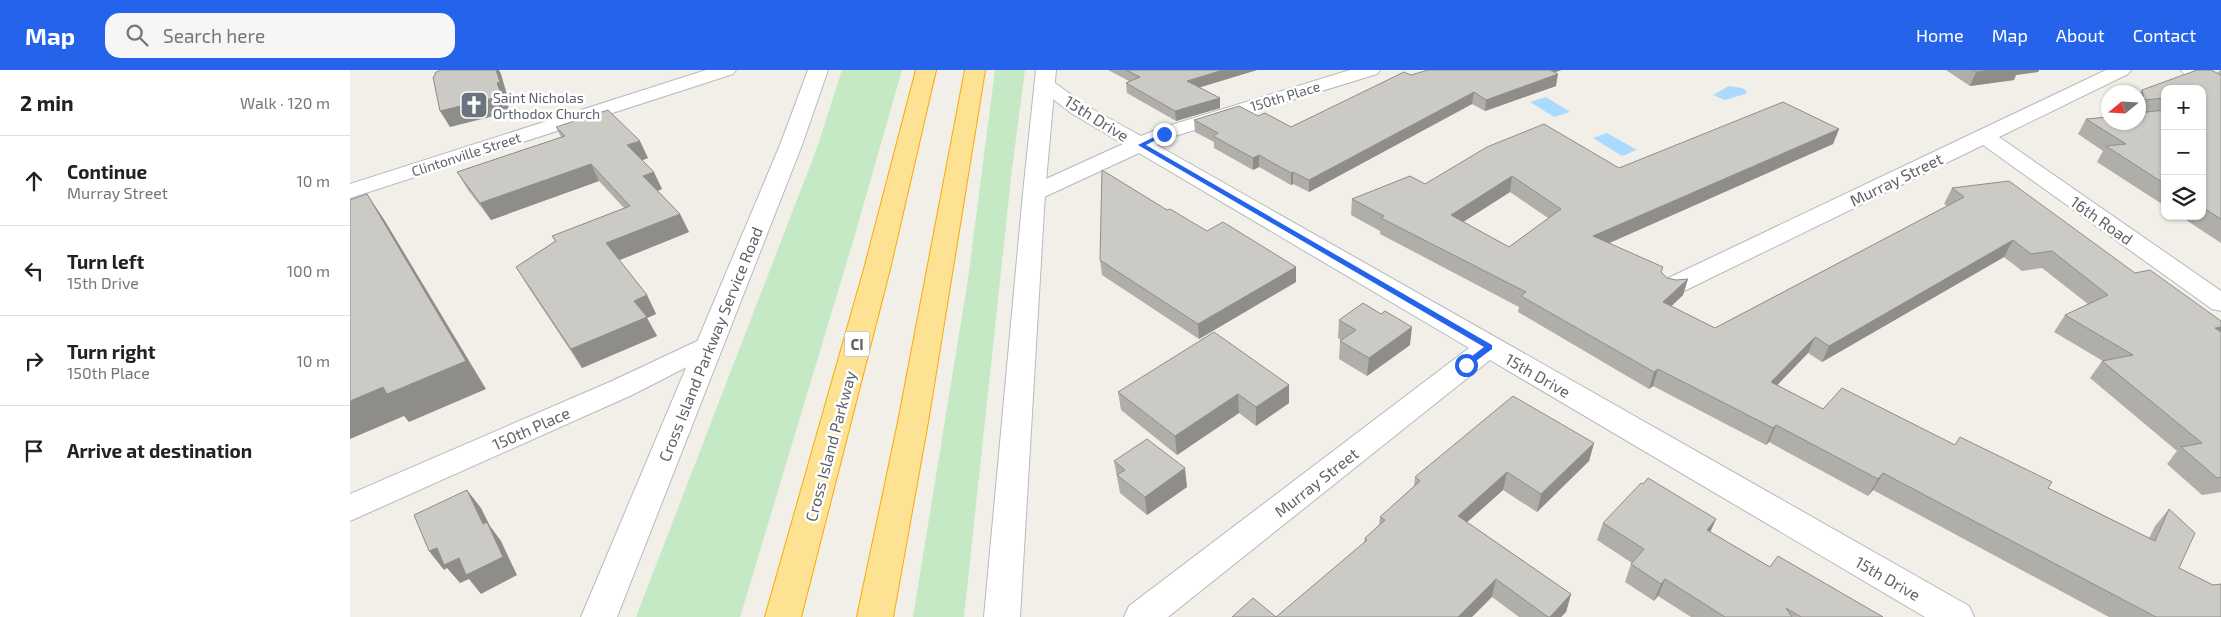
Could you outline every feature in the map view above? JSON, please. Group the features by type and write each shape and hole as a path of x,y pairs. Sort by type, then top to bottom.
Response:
{"highway":[{"name":"Cross Island Parkway","path":"784,617 874,278 926,70"},
{"path":"875,617 912,431 975,70"}],"street":[{"name":"Clintonville Street","path":"350,191 726,70"},
{"name":"Cross Island Parkway Service Road","path":"599,617 798,128 818,70"},
{"name":"150th Place","path":"1034,193 1168,132 1370,70"},
{"name":"Murray Street","path":"1671,287 2121,70"},
{"path":"2191,70 2221,86"},
{"name":"15th Drive","path":"1045,77 1078,109 1956,617"},
{"path":"1002,617 1034,193 1045,77"},
{"name":"16th Road","path":"1984,136 2221,303"},
{"name":"150th Place","path":"350,508 622,388 710,344"},
{"name":"Murray Street","path":"1142,617 1490,347"}],"green space":[{"path":"842,70 902,70 854,238 740,617 636,617 817,148"},
{"path":"995,70 1025,70 1012,169 964,617 913,617 968,279"}],"water":[{"path":"1729,86 1742,88 1747,91 1745,94 1725,100 1713,95"},
{"path":"1546,97 1570,112 1554,117 1530,102"},
{"path":"1607,133 1637,150 1622,156 1593,138"}],"building":[{"path":"440,70 496,70 500,82 497,83 502,96 440,111 433,77"},
{"path":"1126,70 1223,70 1187,81 1220,98 1175,111 1126,83 1140,77"},
{"path":"1428,70 1550,70 1558,74 1486,100 1474,92 1309,180 1293,172 1291,173 1259,155 1253,158 1213,136 1218,133 1194,120 1239,106 1258,116 1265,113 1291,127 1404,72 1411,75"},
{"path":"1973,70 1992,70 1976,72"},
{"path":"2197,70 2211,70 2221,75 2221,219 2206,210 2206,85 2161,85 2161,98 2146,100 2146,89"},
{"path":"1783,102 1839,129 1593,236 1663,267 1661,272 1667,278 1676,280 1688,279 1663,302 1715,328 1964,197 1952,188 2009,181 2135,273 2150,270 2221,321 2221,327 2215,328 2221,332 2221,477 2217,478 2181,447 2202,443 2102,361 2133,355 2065,315 2108,295 2052,251 2031,254 2013,240 1829,346 1815,337 1771,382 1823,409 1842,388 1955,445 1960,437 2052,482 2048,488 2155,541 2169,509 2195,533 2179,568 2213,585 2221,584 2221,617 2156,617 1883,473 1878,479 1776,425 1773,428 1658,369 1654,372 1521,296 1526,292 1381,218 1384,216 1352,199 1410,176 1425,184 1487,147 1544,124 1619,168","holes":["1512,176 1561,209 1509,247 1451,215"]},
{"path":"608,110 640,141 627,145 654,172 643,176 680,214 606,243 647,295 634,301 647,317 571,349 516,267 556,241 552,236 630,206 591,164 480,203 457,172 565,136 556,127"},
{"path":"2161,110 2161,181 2106,146 2126,144 2104,130 2146,130 2146,112"},
{"path":"2101,118 2101,128 2086,119"},
{"path":"1102,170 1167,210 1170,209 1207,231 1223,222 1296,267 1198,324 1100,260"},
{"path":"367,194 466,361 387,394 383,387 350,401 350,200"},
{"path":"1363,303 1381,314 1385,311 1412,327 1369,358 1340,341 1356,330 1339,320"},
{"path":"1214,332 1289,385 1256,407 1238,394 1175,436 1118,392"},
{"path":"1513,396 1594,443 1541,494 1507,472 1458,516 1571,594 1550,617 1496,579 1458,617 1276,617 1367,540 1365,538 1385,520 1380,517 1420,481 1415,477"},
{"path":"1147,439 1185,468 1145,497 1117,475 1125,470 1114,461"},
{"path":"1648,478 1716,519 1707,530 1770,567 1778,556 1883,617 1801,617 1786,608 1792,617 1725,617 1665,579 1661,584 1631,564 1644,549 1603,523"},
{"path":"467,490 483,524 487,522 503,557 466,575 459,558 444,565 437,548 429,551 414,515"},
{"path":"1253,598 1276,617 1232,617"}],"place":[{"name":"Saint Nicholas Orthodox Church","path":"474,105"}],"route":[{"path":"1164,134 1141,145 1490,347 1466,365"}]}
